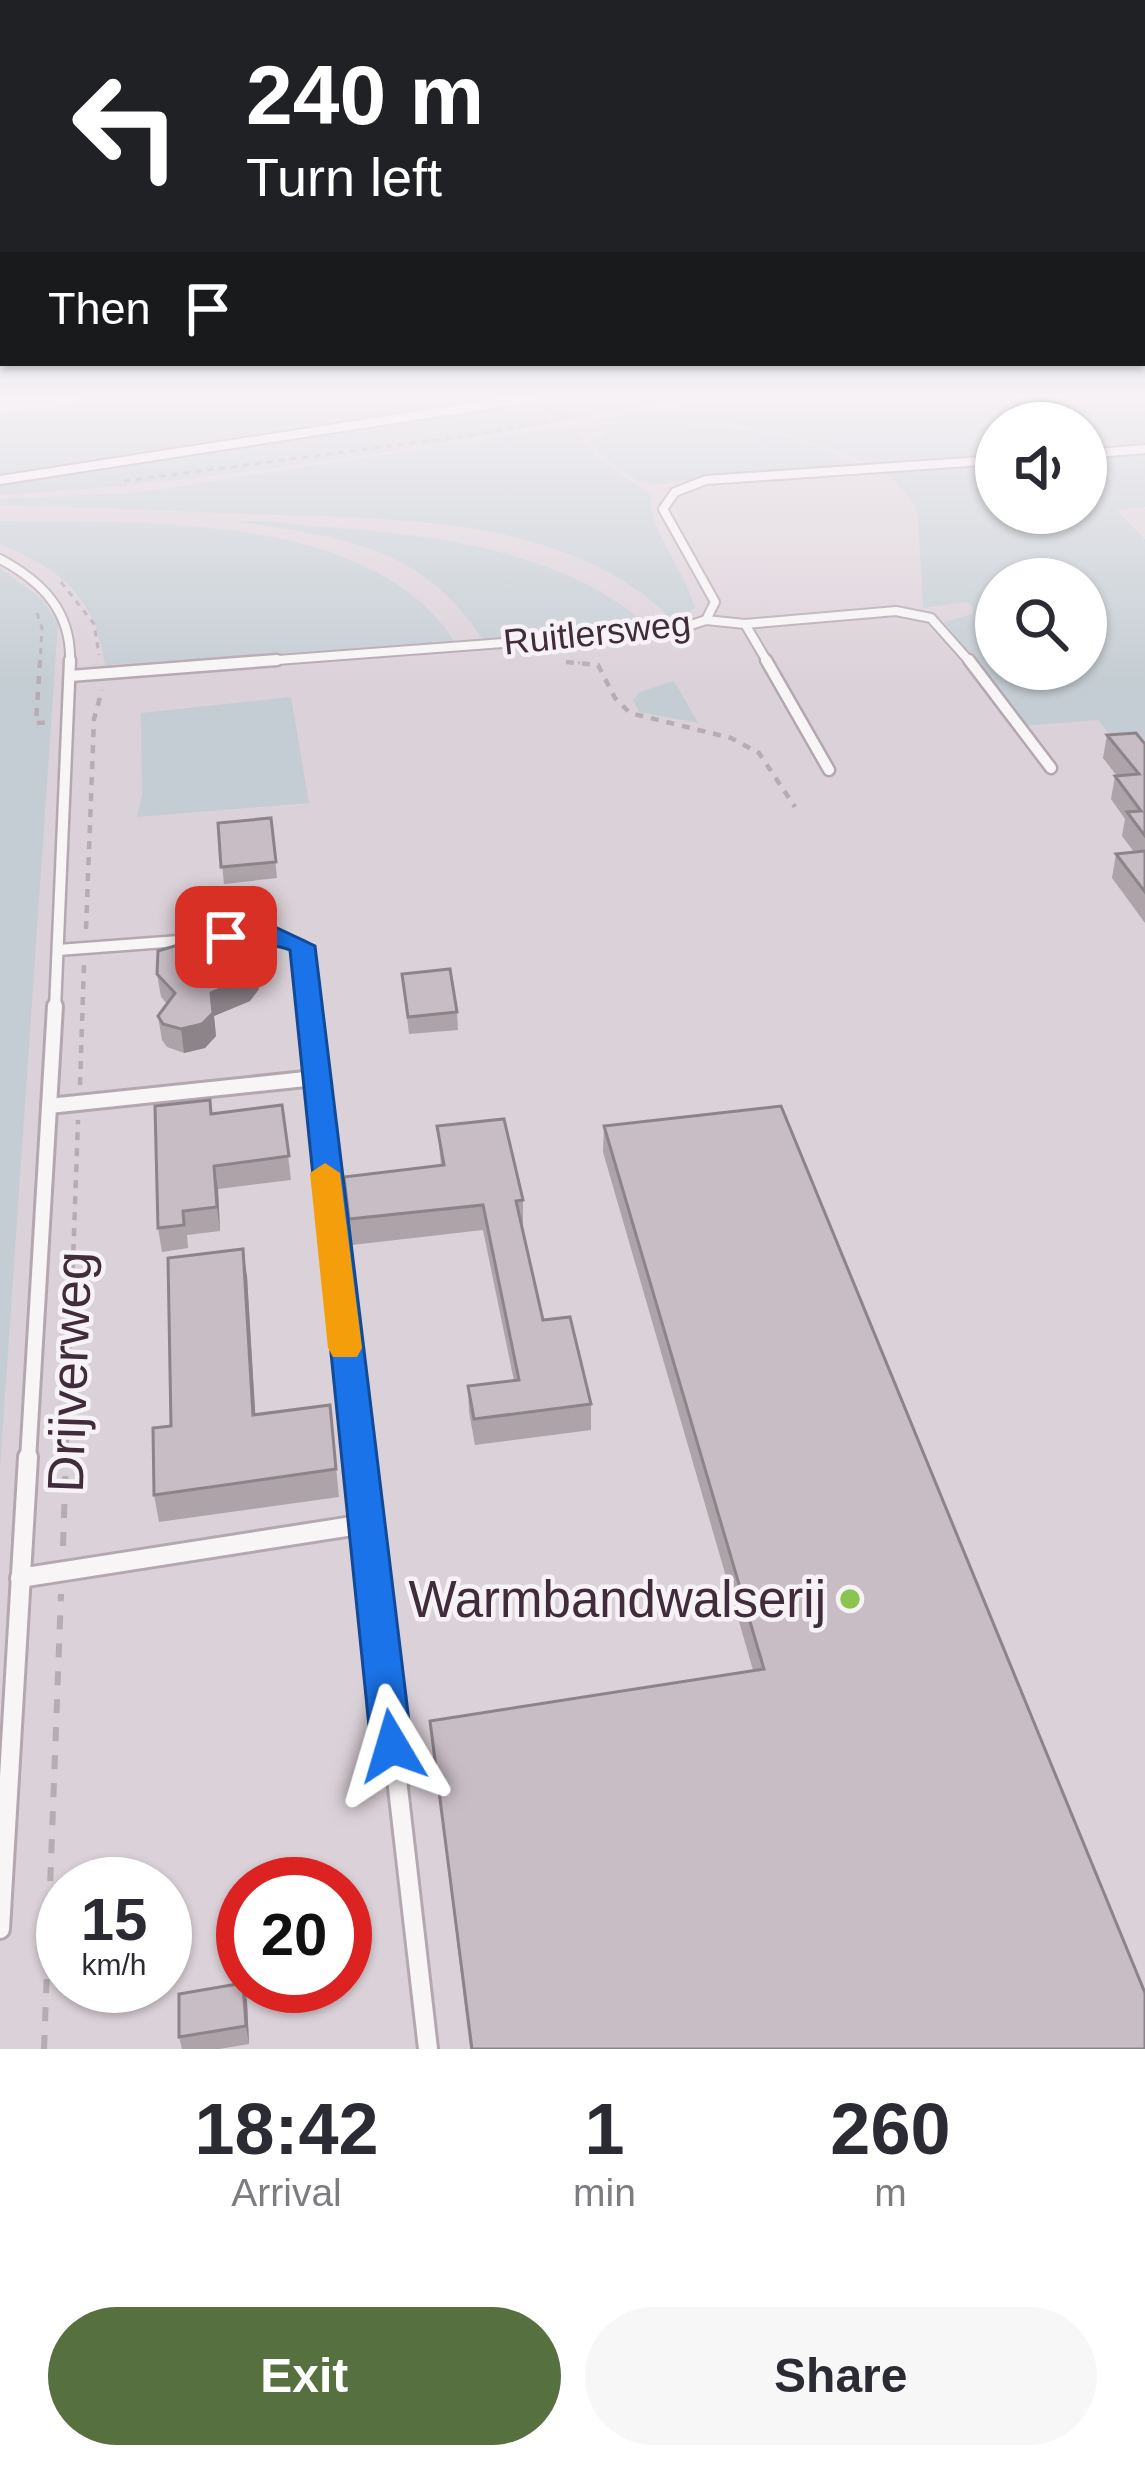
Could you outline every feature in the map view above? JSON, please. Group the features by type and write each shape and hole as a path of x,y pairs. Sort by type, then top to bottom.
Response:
{"lane":[{"path":"670,494 663,509 715,602 706,620"},
{"name":"Drijverweg","path":"0,559 26,573 58,605 69,631 70,676 0,1929"},
{"name":"Ruitlersweg","path":"70,676 676,630 706,620 745,624 896,611 931,618 943,627 1051,768"},
{"path":"745,624 829,770"},
{"path":"58,950 273,934 302,946 428,2049"},
{"path":"49,1106 315,1078"},
{"path":"20,1578 365,1524"}],"path":[{"path":"33,603 42,628 36,723 70,721"},
{"path":"566,662 598,665 616,701 630,713 724,736 761,752 779,774 795,807"},
{"name":"Drijverweg","path":"44,2049 94,719 70,721"}],"shaded area":[{"path":"0,494 975,494 975,534 1107,534 1107,494 1145,494 1145,2049 0,2049"},
{"path":"109,494 649,494 660,535 695,608 675,622 631,586 582,560 530,541 475,529 361,518 0,505 0,499"},
{"path":"905,494 975,494 975,534 1107,534 1107,494 1145,494 1145,507 1117,510 1145,540 1145,778 1098,720 1023,726 996,690 1107,690 1107,558 975,558 975,663 944,622 973,614 972,606 966,602 923,608 918,517"},
{"path":"0,521 183,525 310,546 368,568 417,599 455,642 105,665 84,603 41,564 0,544"},
{"path":"240,522 401,534 490,550 575,579 648,626 482,639 459,608 407,566 346,541"},
{"path":"0,568 42,599 58,623 0,1468"},
{"path":"674,681 698,723 639,712 633,700 640,692"},
{"path":"291,697 309,803 137,817 142,795 141,713"}],"building":[{"path":"1136,733 1145,744 1145,836 1127,812 1141,811 1115,776 1139,774 1107,735"},
{"path":"271,818 276,862 221,867 218,823"},
{"path":"1145,851 1145,892 1116,854"},
{"path":"212,935 237,938 255,950 256,966 247,977 211,993 213,1013 202,1024 181,1029 163,1024 158,1016 175,993 157,974 158,951"},
{"path":"450,969 457,1012 408,1017 402,974"},
{"path":"210,1100 211,1114 282,1105 289,1156 214,1166 217,1207 183,1211 184,1225 158,1228 155,1106"},
{"name":"Warmbandwalserij","path":"781,1106 1145,1993 1145,2049 472,2049 430,1721 764,1669 604,1126"},
{"path":"504,1119 523,1200 516,1201 543,1320 570,1317 591,1404 474,1419 468,1386 519,1380 483,1205 349,1219 344,1177 444,1165 437,1126"},
{"path":"243,1249 253,1415 330,1405 336,1469 154,1495 153,1428 171,1426 168,1258"},
{"path":"216,1988 216,2013 245,2013 246,2026 179,2037 179,2013 192,2013 192,1992"}],"slow traffic":[{"path":"325,1173 345,1348"}],"place":[{"name":"Warmbandwalserij","path":"850,1599"}],"route":[{"path":"226,937 273,934 302,946 392,1746"}]}
